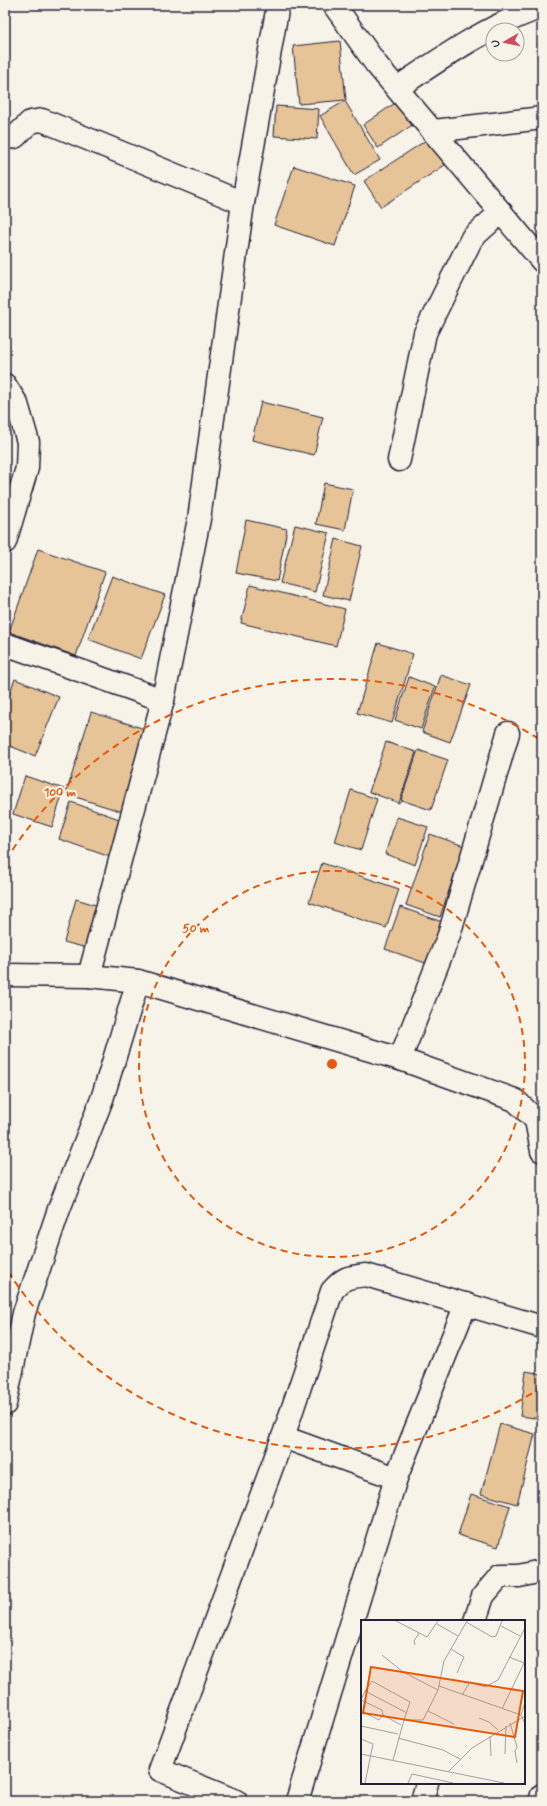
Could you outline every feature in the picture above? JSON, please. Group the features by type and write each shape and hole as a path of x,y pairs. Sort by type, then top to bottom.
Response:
{"street":[{"path":"89,976 163,700 199,519 242,203 278,5"},
{"path":"334,5 376,64 542,261"},
{"path":"397,88 478,34 521,14 542,7"},
{"path":"434,131 542,118"},
{"path":"5,138 15,137 30,122 42,120 242,203"},
{"path":"399,460 425,332 472,238 501,212"},
{"path":"5,385 17,404 28,442 27,468 5,542"},
{"path":"5,644 163,700"},
{"path":"400,1059 449,935 508,733"},
{"path":"5,975 89,976 138,981 400,1059 515,1100 536,1120 542,1151"},
{"path":"5,1404 24,1313 59,1209 102,1099 138,981"},
{"path":"236,1801 160,1770 283,1438 332,1292 342,1280 352,1276 366,1275 542,1327"},
{"path":"297,1801 396,1478 466,1304"},
{"path":"283,1438 396,1478"},
{"path":"475,1620 483,1596 500,1576 519,1576 540,1568"},
{"path":"422,1801 427,1784"},
{"path":"540,1801 542,1795"}],"building":[{"path":"340,41 346,100 299,104 293,46"},
{"path":"345,101 380,160 354,175 320,116"},
{"path":"398,101 414,124 378,148 363,125"},
{"path":"276,106 319,109 317,139 274,136"},
{"path":"428,139 445,165 381,207 364,181"},
{"path":"294,166 355,186 335,246 274,225"},
{"path":"261,402 323,417 314,455 252,440"},
{"path":"324,483 353,489 345,530 316,524"},
{"path":"246,520 287,529 277,581 236,573"},
{"path":"295,525 329,533 315,592 280,583"},
{"path":"336,539 362,546 349,601 323,595"},
{"path":"38,549 105,572 76,656 9,632"},
{"path":"112,576 165,595 141,659 88,639"},
{"path":"250,585 345,609 336,646 241,623"},
{"path":"378,643 413,654 392,723 357,713"},
{"path":"441,675 471,685 450,742 422,732"},
{"path":"409,677 435,687 421,729 395,720"},
{"path":"15,679 59,697 35,756 5,744 5,705"},
{"path":"91,712 148,730 123,812 66,794"},
{"path":"386,742 416,752 399,803 369,792"},
{"path":"418,750 448,760 431,810 401,800"},
{"path":"25,776 64,789 52,827 13,814"},
{"path":"351,790 377,799 361,850 335,842"},
{"path":"71,802 122,820 110,857 59,839"},
{"path":"397,817 428,827 415,865 385,854"},
{"path":"430,834 464,846 440,917 406,905"},
{"path":"322,863 399,889 386,928 309,902"},
{"path":"76,899 99,906 87,948 64,942"},
{"path":"400,907 445,923 431,965 385,949"},
{"path":"526,1371 542,1374 542,1419 520,1416"},
{"path":"500,1424 535,1434 517,1504 481,1494"},
{"path":"471,1494 510,1506 498,1547 458,1535"}]}
